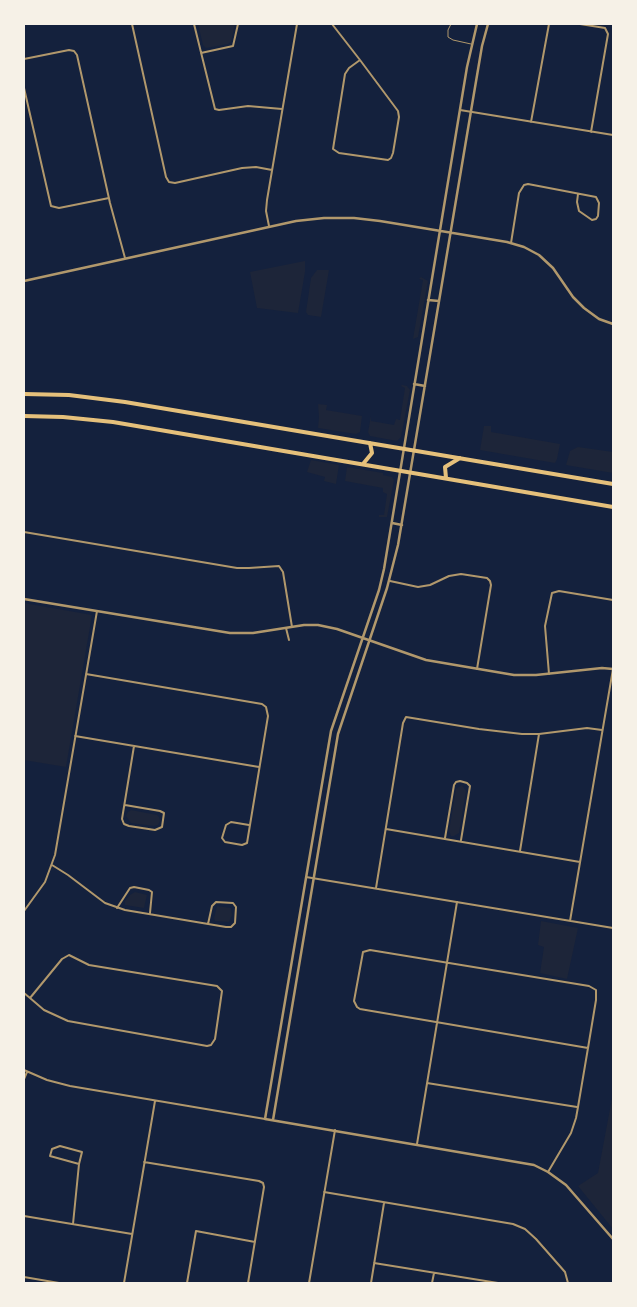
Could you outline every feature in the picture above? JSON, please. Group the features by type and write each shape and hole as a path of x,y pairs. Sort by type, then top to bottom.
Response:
{"main road":[{"path":"24,394 62,394 105,399 613,484"},
{"path":"24,416 99,420 613,507"},
{"path":"363,464 372,453 370,443"},
{"path":"446,478 445,467 460,458"}],"street":[{"path":"132,24 166,177 169,182 175,183 247,168 260,167 272,170"},
{"path":"194,24 212,103 216,110 248,106 282,109"},
{"path":"202,53 233,46 238,24"},
{"path":"269,226 266,206 296,24"},
{"path":"332,24 360,60 398,111 399,117 392,158 388,160 339,153 333,149 345,74 349,68 360,60"},
{"path":"265,1119 331,731 382,577 476,24"},
{"path":"273,1120 338,734 390,581 402,525 450,232 482,46 488,24"},
{"path":"531,122 549,24"},
{"path":"580,24 605,28 608,34 591,132"},
{"path":"24,59 69,50 76,53 109,198 125,258"},
{"path":"24,88 51,206 59,208 109,198"},
{"path":"460,110 613,136"},
{"path":"511,243 519,193 524,185 528,184 594,196 598,198 600,203 596,219 592,220 579,211 578,194"},
{"path":"24,281 269,226 305,220 344,218 374,220 511,243 529,250 542,258 556,271 573,297 584,308 599,319 613,324"},
{"path":"428,300 439,301"},
{"path":"414,384 425,386"},
{"path":"392,523 402,525"},
{"path":"24,532 237,568 279,566 283,572 292,627"},
{"path":"390,581 418,587 430,585 449,576 461,574 487,578 490,581 491,585 477,669"},
{"path":"549,674 545,626 552,593 560,591 613,600"},
{"path":"24,599 230,633 253,633 318,625 426,660 519,676 602,668 613,669 570,921"},
{"path":"24,911 41,889 52,865 96,611"},
{"path":"286,628 289,640"},
{"path":"86,674 262,704 266,707 268,711 247,842 242,845 225,842 222,838 226,825 231,822 249,825"},
{"path":"376,888 403,723 406,717 495,731 539,734 580,728 602,730"},
{"path":"520,851 539,734"},
{"path":"75,736 259,767"},
{"path":"125,805 164,813 162,827 155,830 124,824 122,819 134,746"},
{"path":"445,838 454,785 460,781 470,786 461,841"},
{"path":"386,829 580,862"},
{"path":"52,865 97,898 117,908 208,924 231,926 235,923 236,907 233,903 216,902 212,906 208,924"},
{"path":"306,877 613,928"},
{"path":"117,908 130,888 134,887 152,892 150,914"},
{"path":"417,1144 457,902"},
{"path":"548,1172 571,1133 578,1107 588,1048 596,1000 596,990 593,987 447,962 366,950 362,952 354,1000 360,1009 588,1048"},
{"path":"24,993 30,998 53,1015 74,1023 207,1046 212,1045 215,1038 222,992 217,986 89,965 69,955 62,959 30,998"},
{"path":"280,1029 288,1031"},
{"path":"24,1070 61,1084 527,1163 548,1172 575,1194 613,1239"},
{"path":"24,1079 27,1072"},
{"path":"427,1082 578,1107"},
{"path":"124,1283 155,1100"},
{"path":"309,1283 335,1130"},
{"path":"73,1224 82,1152 60,1146 52,1149 50,1156 79,1164"},
{"path":"144,1162 263,1183 264,1187 248,1283"},
{"path":"324,1192 513,1224 525,1229 536,1239 566,1272 568,1283"},
{"path":"371,1283 384,1203"},
{"path":"24,1216 132,1234"},
{"path":"187,1283 196,1231 255,1242"},
{"path":"374,1263 498,1283"},
{"path":"432,1283 434,1273"},
{"path":"24,1277 59,1283"}],"lane":[{"path":"451,24 448,30 448,37 472,44"}],"shaded area":[{"path":"198,24 235,24 231,42 206,48 203,45"},
{"path":"305,261 298,313 257,308 250,272"},
{"path":"317,270 329,270 321,317 308,315 306,312 311,278"},
{"path":"421,277 428,281 418,337 413,339 423,280 419,279"},
{"path":"402,385 407,386 410,390 401,437 397,441 370,436 368,432 371,416 371,421 394,425 396,419 400,420 405,388"},
{"path":"318,404 327,405 326,410 362,416 360,432 356,434 318,428"},
{"path":"484,426 491,426 491,432 560,444 557,459 555,463 480,450"},
{"path":"578,447 613,452 613,473 566,465 570,451"},
{"path":"311,460 339,465 336,484 324,481 325,477 307,472"},
{"path":"347,467 383,473 383,475 392,477 394,480 387,517 379,517 379,515 384,515 387,494 383,492 383,488 345,481"},
{"path":"24,603 92,615 66,767 24,760"},
{"path":"462,785 466,791 459,833 451,836 449,831 456,789"},
{"path":"131,810 157,815 160,821 158,825 154,826 131,823 126,816"},
{"path":"135,892 147,895 144,908 125,905 125,901"},
{"path":"217,906 231,908 232,915 229,922 215,921"},
{"path":"541,921 578,928 567,979 540,973 544,947 538,945"},
{"path":"613,1093 613,1229 578,1186 598,1173"}]}
